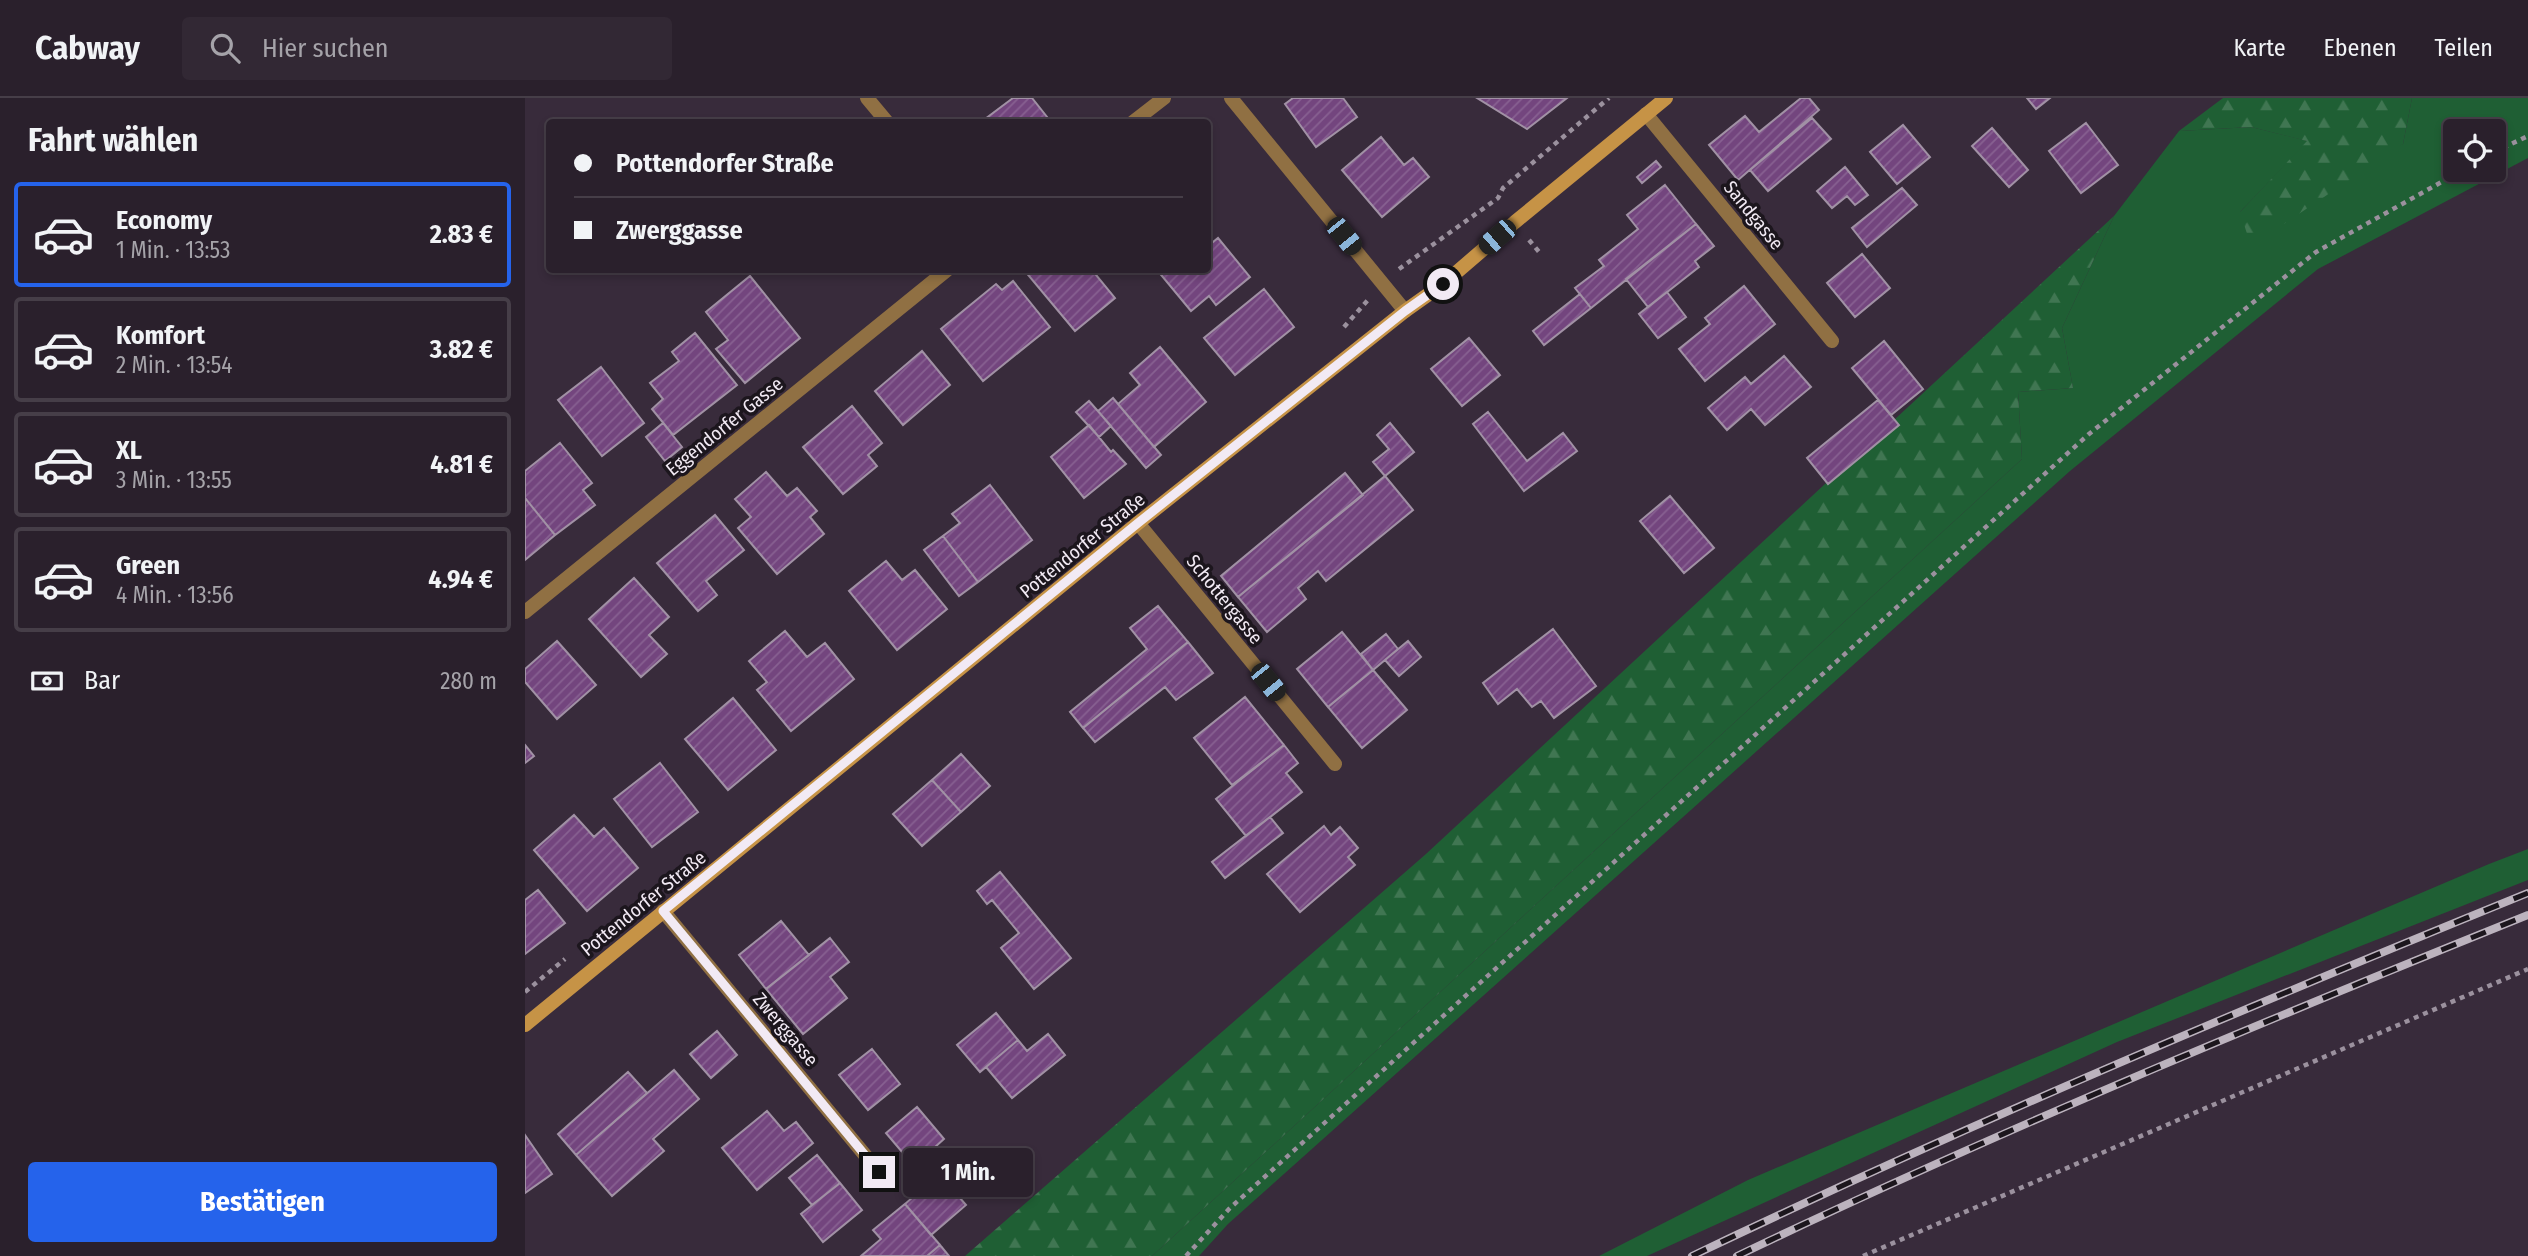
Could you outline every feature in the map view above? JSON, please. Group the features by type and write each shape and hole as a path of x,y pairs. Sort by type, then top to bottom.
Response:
{"main road":[{"name":"Pottendorfer Straße","path":"525,1025 1138,523 1405,311 1443,284 1666,98"}],"street":[{"path":"867,98 884,119"},
{"path":"1137,119 1164,98"},
{"path":"1231,98 1405,311"},
{"name":"Sandgasse","path":"1647,114 1832,341"},
{"name":"Eggendorfer Gasse","path":"525,612 943,273"},
{"name":"Schottergasse","path":"1138,523 1335,764"},
{"name":"Zwerggasse","path":"663,911 879,1172"}],"path":[{"path":"2506,146 2528,136"},
{"path":"1186,1256 1229,1209 2089,434 2316,252 2443,181"},
{"path":"1863,1256 2528,968"}],"green space":[{"path":"2223,98 2412,98 2403,144 2251,246 2240,212 2307,141 2251,127 2179,131"},
{"path":"2412,98 2528,98 2528,158 2506,170 2506,119 2443,119 2443,182 2483,182 2318,269 2070,471 1228,1224 1199,1256 1152,1256 2022,459 2018,392 2073,388 2062,328 2114,216 2179,131 2251,127 2308,141 2240,212 2403,144"},
{"path":"2114,216 2062,328 2073,388 2018,392 2022,459 1152,1256 965,1256 1426,854"},
{"path":"2528,849 2528,880 2117,1042 1647,1256 1599,1256 1748,1180"}],"building":[{"path":"1013,98 1032,98 1049,119 985,119"},
{"path":"1293,98 1343,98 1357,117 1316,147 1285,104"},
{"path":"1477,98 1567,98 1527,129"},
{"path":"1801,98 1809,98 1819,110 1738,180 1709,145 1745,116 1759,132"},
{"path":"2027,98 2050,98 2036,109"},
{"path":"1812,118 1831,139 1768,191 1750,170"},
{"path":"2086,123 2118,165 2081,193 2049,151"},
{"path":"1903,125 1930,157 1897,184 1870,152"},
{"path":"1992,128 2028,170 2009,187 1972,146"},
{"path":"1381,137 1404,165 1413,158 1429,177 1382,217 1342,170"},
{"path":"1656,161 1661,167 1642,183 1637,177"},
{"path":"1845,167 1868,195 1855,205 1847,196 1832,208 1817,191"},
{"path":"1665,185 1696,224 1591,308 1575,288 1604,266 1599,260 1638,229 1627,215"},
{"path":"1902,188 1917,205 1867,247 1852,228"},
{"path":"1696,224 1714,246 1695,261 1699,267 1648,307 1626,279"},
{"path":"1218,238 1250,277 1216,305 1209,296 1191,311 1159,273 1211,273 1211,244"},
{"path":"1862,254 1890,288 1855,317 1827,283"},
{"path":"1027,273 1094,273 1115,298 1075,331"},
{"path":"750,276 800,338 745,383 716,349 728,340 706,312"},
{"path":"1013,281 1050,327 983,381 941,329 996,284 1002,290"},
{"path":"1744,286 1775,324 1705,381 1679,349 1710,324 1705,318"},
{"path":"1264,289 1294,327 1235,375 1204,338"},
{"path":"1667,292 1686,317 1658,338 1639,314"},
{"path":"1580,294 1591,308 1544,345 1533,331"},
{"path":"695,333 737,385 673,435 652,409 663,399 650,383 679,361 672,352"},
{"path":"1469,338 1500,375 1462,406 1431,369"},
{"path":"1884,341 1923,389 1891,415 1852,368"},
{"path":"1160,347 1206,402 1154,447 1118,404 1140,385 1130,373"},
{"path":"922,351 950,385 903,425 875,391"},
{"path":"1784,356 1811,387 1765,425 1751,409 1727,430 1708,408 1745,377 1751,384"},
{"path":"601,367 644,423 602,456 558,400"},
{"path":"1113,398 1161,455 1146,468 1098,411"},
{"path":"1878,400 1899,425 1828,484 1807,458"},
{"path":"1089,401 1111,426 1099,437 1076,412"},
{"path":"852,406 882,443 868,455 877,466 843,494 803,447"},
{"path":"1488,412 1527,461 1563,433 1577,451 1524,491 1473,424"},
{"path":"663,423 682,447 665,461 646,437"},
{"path":"1390,423 1414,452 1385,476 1373,462 1389,449 1377,435"},
{"path":"1089,425 1111,452 1113,450 1126,464 1084,498 1051,457"},
{"path":"560,443 592,483 583,490 595,505 555,535 525,498 525,471"},
{"path":"766,472 787,496 797,488 817,511 810,517 824,534 777,574 738,528 751,517 735,499"},
{"path":"1345,473 1363,495 1238,597 1221,576"},
{"path":"1385,476 1413,510 1326,581 1318,571 1298,588 1306,599 1267,632 1238,597"},
{"path":"990,485 1032,540 978,582 943,536 960,523 952,514"},
{"path":"1670,496 1714,548 1684,573 1640,521"},
{"path":"525,498 555,535 525,560"},
{"path":"715,515 744,550 706,581 717,595 698,611 657,563"},
{"path":"943,536 978,582 959,596 924,550"},
{"path":"886,561 902,580 915,570 947,609 897,650 849,591"},
{"path":"634,578 669,617 649,635 667,654 641,677 589,619"},
{"path":"1158,606 1188,642 1083,728 1070,712 1147,649 1130,628"},
{"path":"1553,629 1596,686 1554,718 1541,701 1532,707 1517,689 1498,704 1483,683"},
{"path":"785,631 807,657 825,643 854,679 791,731 757,690 767,682 749,661"},
{"path":"1342,632 1373,670 1328,707 1297,669"},
{"path":"1386,634 1398,649 1373,670 1361,654"},
{"path":"557,641 596,685 557,719 525,682 525,669"},
{"path":"1408,641 1421,657 1399,676 1385,660"},
{"path":"1188,642 1213,673 1176,700 1165,687 1095,742 1083,728"},
{"path":"1373,670 1407,710 1362,748 1328,707"},
{"path":"1245,697 1284,745 1232,785 1194,738"},
{"path":"733,698 776,750 728,790 685,739"},
{"path":"525,745 534,756 525,763"},
{"path":"1284,745 1298,763 1286,773 1302,792 1246,836 1216,799"},
{"path":"961,754 990,786 961,812 932,780"},
{"path":"660,763 698,812 652,847 614,799"},
{"path":"932,780 961,812 922,846 893,814"},
{"path":"574,815 594,837 604,828 638,868 587,911 534,850"},
{"path":"1270,817 1283,833 1225,878 1212,862"},
{"path":"1324,826 1331,835 1340,827 1358,848 1348,857 1355,865 1300,912 1267,874"},
{"path":"1000,872 1071,958 1034,989 1001,948 1019,933 992,900 987,904 977,891"},
{"path":"538,890 565,923 525,954 525,900"},
{"path":"781,921 809,955 766,989 739,955"},
{"path":"830,938 849,962 830,977 847,998 803,1034 766,989"},
{"path":"996,1013 1018,1040 980,1072 957,1045"},
{"path":"717,1031 737,1055 711,1078 690,1054"},
{"path":"1048,1034 1065,1055 1012,1098 986,1067 1018,1040 1027,1051"},
{"path":"872,1049 900,1084 868,1110 839,1075"},
{"path":"674,1070 699,1099 653,1139 664,1151 612,1196 576,1155"},
{"path":"628,1072 647,1093 576,1155 558,1134"},
{"path":"917,1107 944,1139 914,1166 886,1133"},
{"path":"767,1111 784,1131 796,1122 813,1143 757,1190 722,1148"},
{"path":"525,1135 552,1174 525,1193"},
{"path":"817,1155 840,1183 812,1205 789,1178"},
{"path":"939,1174 966,1205 931,1235 905,1204"},
{"path":"840,1183 862,1210 823,1242 801,1214"},
{"path":"905,1204 940,1245 927,1256 861,1256 881,1239 873,1230"},
{"path":"940,1245 949,1256 927,1256"}],"railway":[{"path":"1692,1256 1795,1207 2107,1068 2528,893"},
{"path":"1737,1256 1932,1165 2130,1079 2528,915"}],"route":[{"path":"879,1172 663,911 1138,523 1405,311 1443,284"}]}
